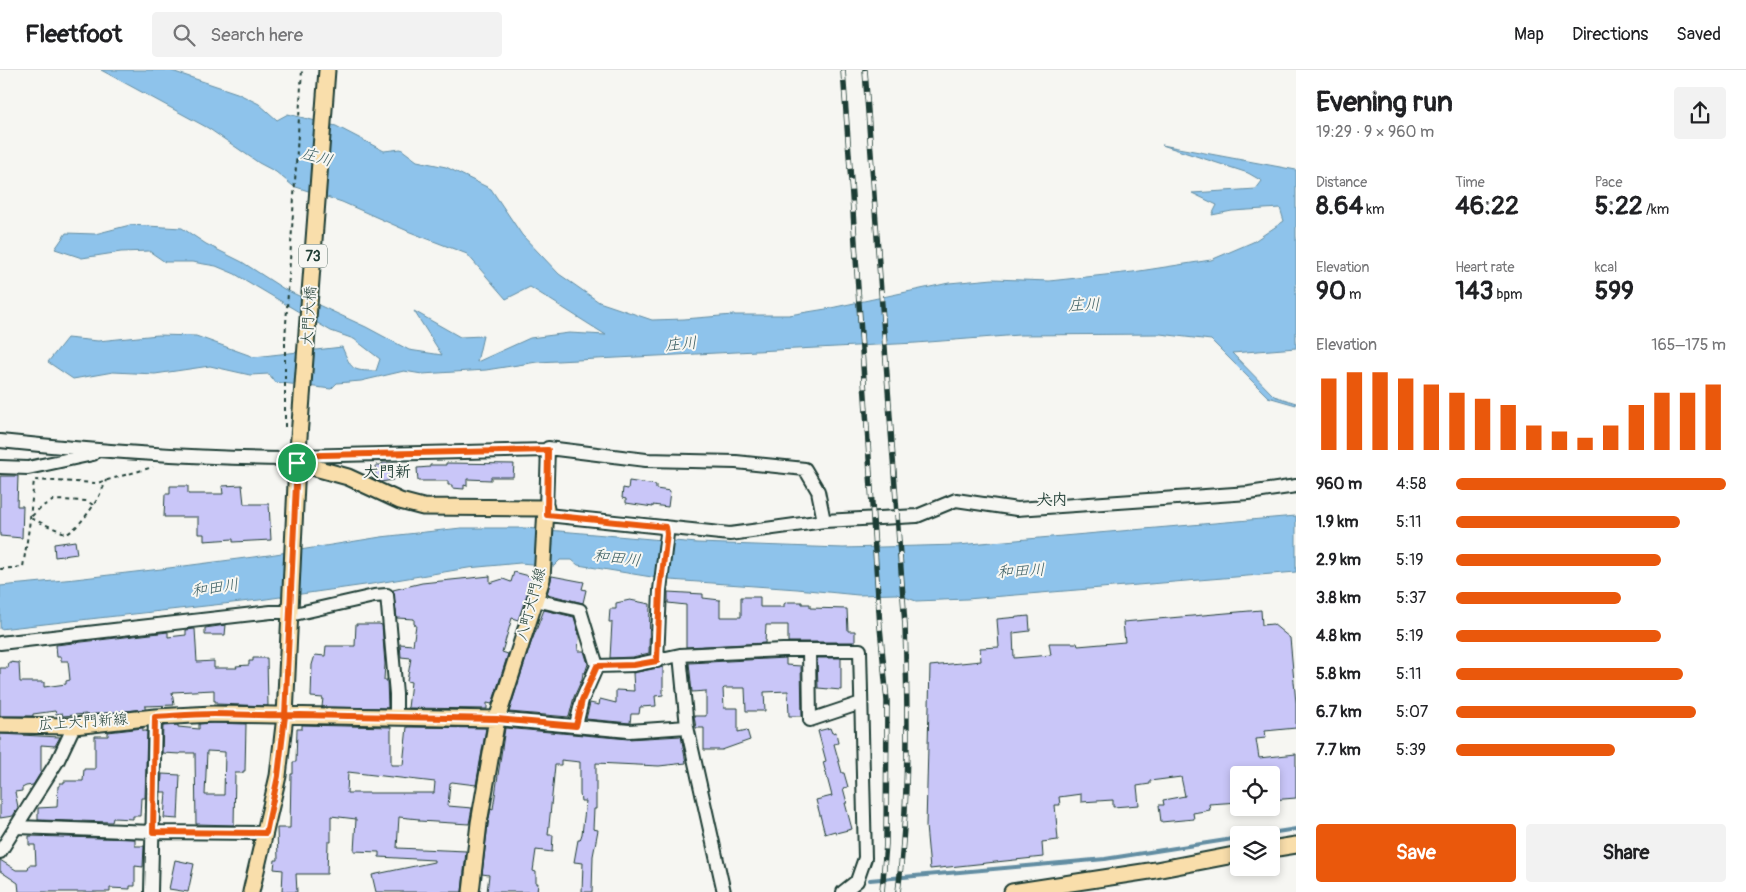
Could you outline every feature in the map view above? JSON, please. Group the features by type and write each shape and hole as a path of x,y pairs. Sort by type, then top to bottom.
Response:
{"main road":[{"name":"大門大橋","path":"298,454 327,70"},
{"name":"73","path":"251,892 278,776 285,716 298,454"},
{"path":"298,454 400,501 423,508 547,512"},
{"name":"八町大門線","path":"471,892 479,823 497,719 542,578 547,512"},
{"name":"広上大門新線","path":"0,725 74,726 155,717 213,714 497,719"},
{"path":"1280,848 1296,845"},
{"path":"1012,892 1059,888 1230,856"}],"street":[{"path":"0,441 105,452 186,457 287,459 298,454 548,450 548,448 646,460 736,462 805,469 818,491 824,521"},
{"path":"548,450 547,512 666,531 730,534 824,521 916,516 956,500 1018,509 1249,494 1296,486"},
{"path":"0,467 28,468 105,452"},
{"path":"657,661 660,590 666,531"},
{"path":"0,643 271,612 290,612 387,595 396,694 396,717"},
{"path":"535,600 580,610 597,666 582,700 576,726"},
{"path":"809,650 810,720 861,703"},
{"path":"597,666 634,665 680,655 860,650 865,858 857,881 843,892"},
{"path":"680,655 687,727 724,892"},
{"path":"152,892 155,717"},
{"path":"497,719 629,731 687,727"},
{"path":"0,852 58,760 74,726"},
{"path":"17,827 153,832 266,833"}],"path":[{"path":"285,429 285,340 302,70"},
{"path":"0,569 23,567 34,480 97,483 160,465"},
{"path":"30,518 67,534 76,529 104,488 106,480"},
{"path":"30,518 41,507 54,500 87,501 93,505"}],"water":[{"name":"庄川","path":"101,70 169,70 237,93 259,104 277,120 288,114 336,126 384,151 401,149 417,161 446,167 491,189 522,235 559,274 599,302 652,320 733,315 789,315 949,283 993,279 1049,281 1133,272 1211,260 1253,242 1284,221 1280,208 1232,211 1212,215 1217,205 1192,193 1256,189 1262,181 1248,173 1162,145 1296,170 1296,348 1232,353 1274,396 1296,403 1296,405 1268,397 1211,340 1160,334 1019,335 916,343 537,362 486,370 422,374 404,371 361,381 337,383 331,389 275,382 269,374 250,375 210,366 155,374 113,372 73,379 48,362 67,338 98,341 158,335 196,336 254,357 342,347 353,368 376,371 380,359 354,339 331,331 235,274 216,266 192,262 165,262 149,251 121,252 82,258 55,249 66,233 95,234 130,225 182,228 206,244 242,262 284,289 366,327 409,350 442,355 414,311 460,337 483,336 477,362 530,338 569,333 606,335 530,287 506,299 467,254 410,232 342,202 293,186 276,172 259,163 208,128"},
{"name":"和田川","path":"1296,516 1296,572 967,599 916,601 896,594 858,595 670,580 578,565 572,560 560,560 554,566 520,563 468,568 259,600 0,629 0,586 161,569 269,555 381,537 461,528 525,528 697,543 843,548 958,545"}],"building":[{"path":"382,463 393,463 393,480 381,482 375,479 376,465 382,465"},
{"path":"446,463 514,464 513,477 491,477 491,480 467,479 467,486 464,485 464,489 452,488 452,485 448,485 448,481 418,481 417,468 430,467 430,465 446,465"},
{"path":"0,476 18,476 17,506 23,506 22,538 0,536"},
{"path":"629,481 656,485 656,489 670,491 668,507 626,503 626,499 622,498 623,488 628,489"},
{"path":"242,485 244,504 269,504 271,540 233,542 233,539 204,541 204,534 198,534 198,517 164,517 165,494 170,494 170,486 188,486 188,494 223,494 222,486"},
{"path":"75,541 77,554 55,557 54,544"},
{"path":"514,572 533,577 518,620 512,618 502,652 508,654 492,704 487,703 487,709 408,708 411,682 407,681 411,658 401,657 400,644 413,645 416,625 414,624 414,619 397,618 393,590 422,583 490,576 490,583 503,579 511,582"},
{"path":"552,576 584,582 582,589 586,590 583,603 547,594"},
{"path":"668,592 703,594 703,598 720,600 720,617 741,617 741,597 760,597 760,607 784,607 784,604 787,602 802,602 802,604 810,604 810,608 847,609 848,631 855,631 855,642 788,642 788,625 766,625 765,643 686,647 686,605 668,603"},
{"path":"630,600 650,604 649,653 633,657 610,658 612,622 609,622 610,609 616,609 616,603"},
{"path":"544,610 574,617 579,635 578,651 584,651 588,664 574,697 569,717 509,712 531,643"},
{"path":"1261,610 1262,625 1273,624 1290,638 1296,703 1296,728 1265,731 1266,738 1256,739 1259,758 1296,754 1296,798 1280,799 1280,766 1230,766 1230,803 1209,804 1210,810 1193,813 1194,819 1161,822 1159,805 1164,805 1163,800 1185,796 1181,777 1150,781 1150,784 1137,786 1139,805 1113,807 1113,800 1081,802 1081,794 1059,797 1060,805 1055,805 1058,840 1042,842 1043,857 930,869 926,826 930,666 981,661 980,648 999,647 997,619 1029,616 1030,631 1013,633 1014,658 1051,655 1049,643 1077,643 1078,646 1125,642 1123,622"},
{"path":"356,624 382,625 385,664 384,680 387,680 388,708 322,707 323,698 311,697 312,665 315,655 325,656 326,646 355,646"},
{"path":"226,625 225,635 205,635 205,628"},
{"path":"195,629 197,662 214,661 214,668 237,668 236,666 249,665 249,661 253,661 253,658 267,658 268,706 216,704 216,701 214,701 214,690 172,692 174,705 145,706 145,709 86,715 63,716 62,713 56,714 55,711 33,714 33,716 0,716 0,668 8,668 9,662 19,663 20,682 44,682 44,687 66,684 66,681 70,680 68,661 61,661 61,657 57,657 56,645 168,632 168,637 186,635 186,630"},
{"path":"786,658 786,665 801,666 802,716 789,716 788,691 764,692 765,711 746,711 745,688 724,688 724,708 738,708 738,732 747,730 750,740 722,750 704,750 704,728 696,728 694,716 706,716 706,691 692,692 689,663"},
{"path":"817,658 841,658 841,690 818,688"},
{"path":"663,667 663,695 655,696 656,706 640,707 639,714 631,714 630,723 586,719 590,703 599,705 600,699 616,703 616,690 634,691 633,673"},
{"path":"199,724 246,724 245,771 243,773 235,773 234,825 196,824 195,753 162,753 163,726 178,725 178,727 199,729","holes":["207,751 225,752 224,795 205,795"]},
{"path":"302,725 391,727 391,765 403,765 407,727 486,728 476,785 450,783 448,806 472,808 469,824 419,821 419,819 399,817 397,848 466,851 462,892 376,892 372,875 434,862 434,860 379,857 379,852 354,851 356,819 331,816 331,842 328,842 327,874 296,874 297,892 282,892 283,870 274,869 275,860 278,860 277,828 290,828 291,774 293,774 293,762 296,762 297,729 302,729","holes":["348,772 435,782 434,793 347,793"]},
{"path":"143,728 143,731 147,731 145,798 141,798 140,816 133,816 133,819 113,818 112,822 38,820 38,808 57,807 58,786 60,786 60,783 64,783 64,781 83,781 84,769 95,769 95,736 108,736 108,732"},
{"path":"505,728 628,739 681,736 686,763 659,766 596,763 596,809 594,809 593,829 598,830 593,856 592,892 582,892 583,863 574,862 578,840 580,840 582,834 586,801 581,801 580,762 561,760 561,765 555,765 548,835 553,835 552,852 536,850 533,871 536,872 537,892 487,892 489,875 482,874 488,824 491,808 493,809"},
{"path":"830,728 832,733 836,732 838,743 834,744 848,787 843,788 852,829 825,834 816,800 832,796 823,762 826,761 818,731"},
{"path":"0,734 60,737 55,746 41,745 41,772 33,785 22,788 22,791 15,792 18,807 13,816 0,818"},
{"path":"162,774 180,775 178,819 164,818 166,792 161,792"},
{"path":"29,836 135,839 135,846 144,846 143,867 135,866 135,886 130,886 130,889 110,888 110,892 19,892 18,883 0,871 0,860 16,870 28,870 29,865 36,865 35,845 29,845"},
{"path":"175,860 194,864 188,892 169,889"}],"waterway":[{"path":"1280,832 1296,829"},
{"path":"870,880 1105,859 1230,839"}],"railway":[{"path":"843,70 880,627 887,701 886,844 882,892"},
{"path":"865,70 905,625 907,759 902,859 898,892"}],"district":[{"name":"大門新","path":"387,472"},
{"name":"犬内","path":"1052,500"}],"route":[{"path":"297,463 285,716 278,776 266,833 153,832 155,717 213,714 285,716 497,719 576,726 582,700 597,666 634,665 657,661 660,590 667,534 666,527 547,515 548,450 298,456 297,463"}]}
